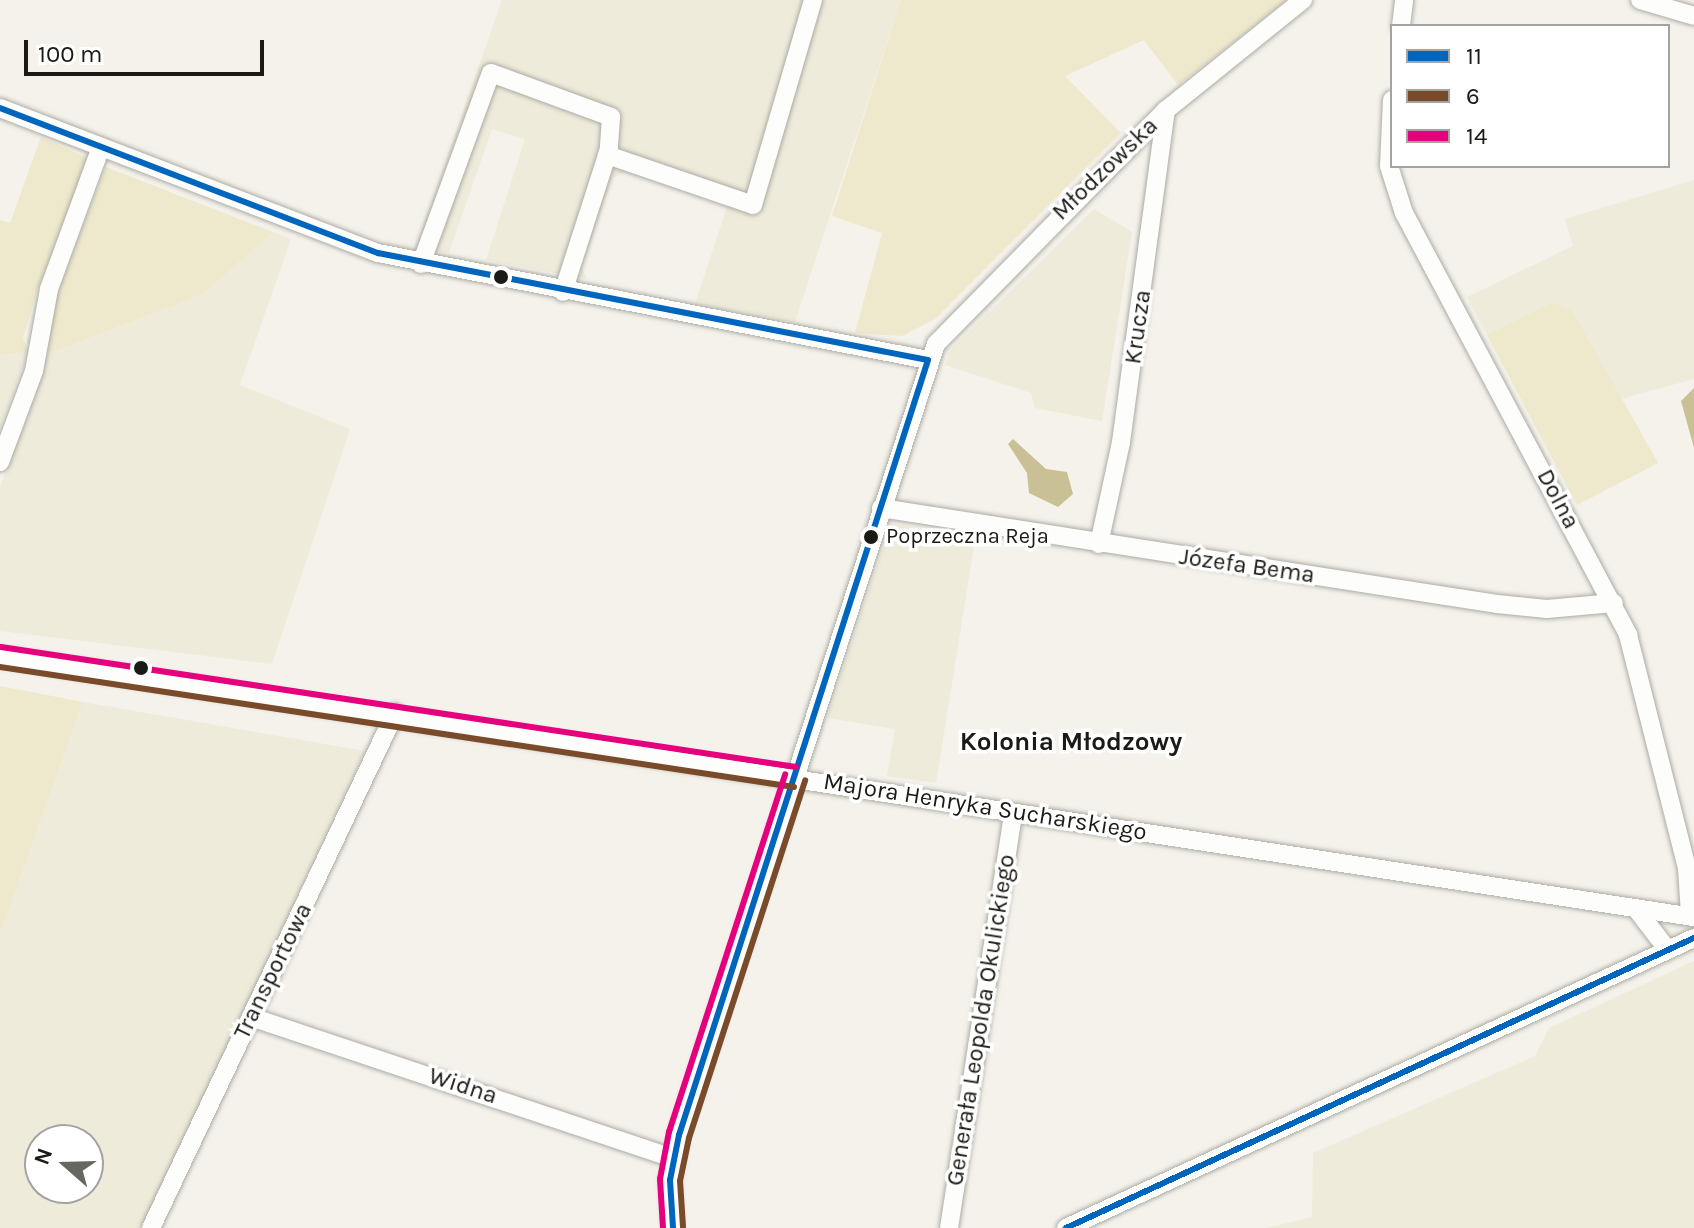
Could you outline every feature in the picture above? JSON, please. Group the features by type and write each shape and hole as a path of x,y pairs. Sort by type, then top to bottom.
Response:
{"street":[{"path":"607,155 753,205 813,0"},
{"name":"Młodzowska","path":"673,1228 673,1158 928,360 962,312 1166,110 1303,0"},
{"path":"1401,24 1404,0"},
{"path":"1640,0 1694,16"},
{"path":"421,264 491,73 605,111 612,130 607,155 563,292"},
{"path":"0,108 338,241 421,264 928,360"},
{"name":"Krucza","path":"1099,544 1121,442 1166,110"},
{"name":"Dolna","path":"1390,144 1389,166 1404,213 1614,603 1687,868 1692,916"},
{"path":"0,462 34,371 49,289 101,147"},
{"name":"Józefa Bema","path":"881,508 1497,604 1547,609 1614,603"},
{"name":"Majora Henryka Sucharskiego","path":"0,657 395,713 1013,813 1692,916"},
{"name":"Transportowa","path":"151,1228 395,713"},
{"name":"Generała Leopolda Okulickiego","path":"949,1228 1013,813"},
{"path":"1637,910 1667,949"},
{"path":"1066,1228 1694,938"},
{"name":"Widna","path":"251,1017 673,1158"}],"shaded area":[{"path":"502,0 901,0 795,322 695,304 728,204 627,171 613,178 582,268 587,279 486,260 525,139 492,129 449,253 415,248"},
{"path":"901,0 1287,0 1178,85 1144,40 1065,76 1121,133 935,319 902,336 855,333 882,233 832,216"},
{"path":"41,137 87,158 87,164 38,288 23,338 28,352 0,355 0,220 10,223"},
{"path":"106,167 273,232 203,294 48,354 51,310"},
{"path":"1694,180 1694,379 1621,399 1572,310 1553,302 1487,335 1467,297 1573,246 1565,219"},
{"path":"1094,209 1132,232 1102,421 1035,408 1031,393 945,365 950,350"},
{"path":"273,232 291,239 240,385 350,429 272,664 0,631 0,487 48,354 203,294"},
{"path":"1553,302 1572,310 1658,463 1577,505 1487,335"},
{"path":"28,352 0,428 0,355"},
{"path":"1694,388 1694,448 1681,401"},
{"path":"1013,439 1046,469 1067,472 1073,494 1058,507 1029,493 1027,473 1008,444"},
{"path":"891,523 975,540 936,783 887,776 895,729 827,718"},
{"path":"0,686 83,702 0,934"},
{"path":"83,702 365,751 143,1228 0,1228 0,934"},
{"path":"1694,961 1694,1228 1266,1228 1312,1217 1313,1153 1535,1056 1549,1028"}],"transit line":[{"name":"11","path":"0,108 378,253 928,360 679,1135 670,1180 673,1228"},
{"name":"14","path":"1,647 796,767"},
{"name":"6","path":"0,667 794,787"},
{"name":"14","path":"663,1228 660,1179 669,1132 785,774"},
{"name":"6","path":"683,1227 680,1181 689,1138 805,780"},
{"name":"11","path":"1066,1228 1694,938"}],"place":[{"name":"Poprzeczna Reja","path":"871,537"}],"district":[{"name":"Kolonia Młodzowy","path":"1071,742"}]}
